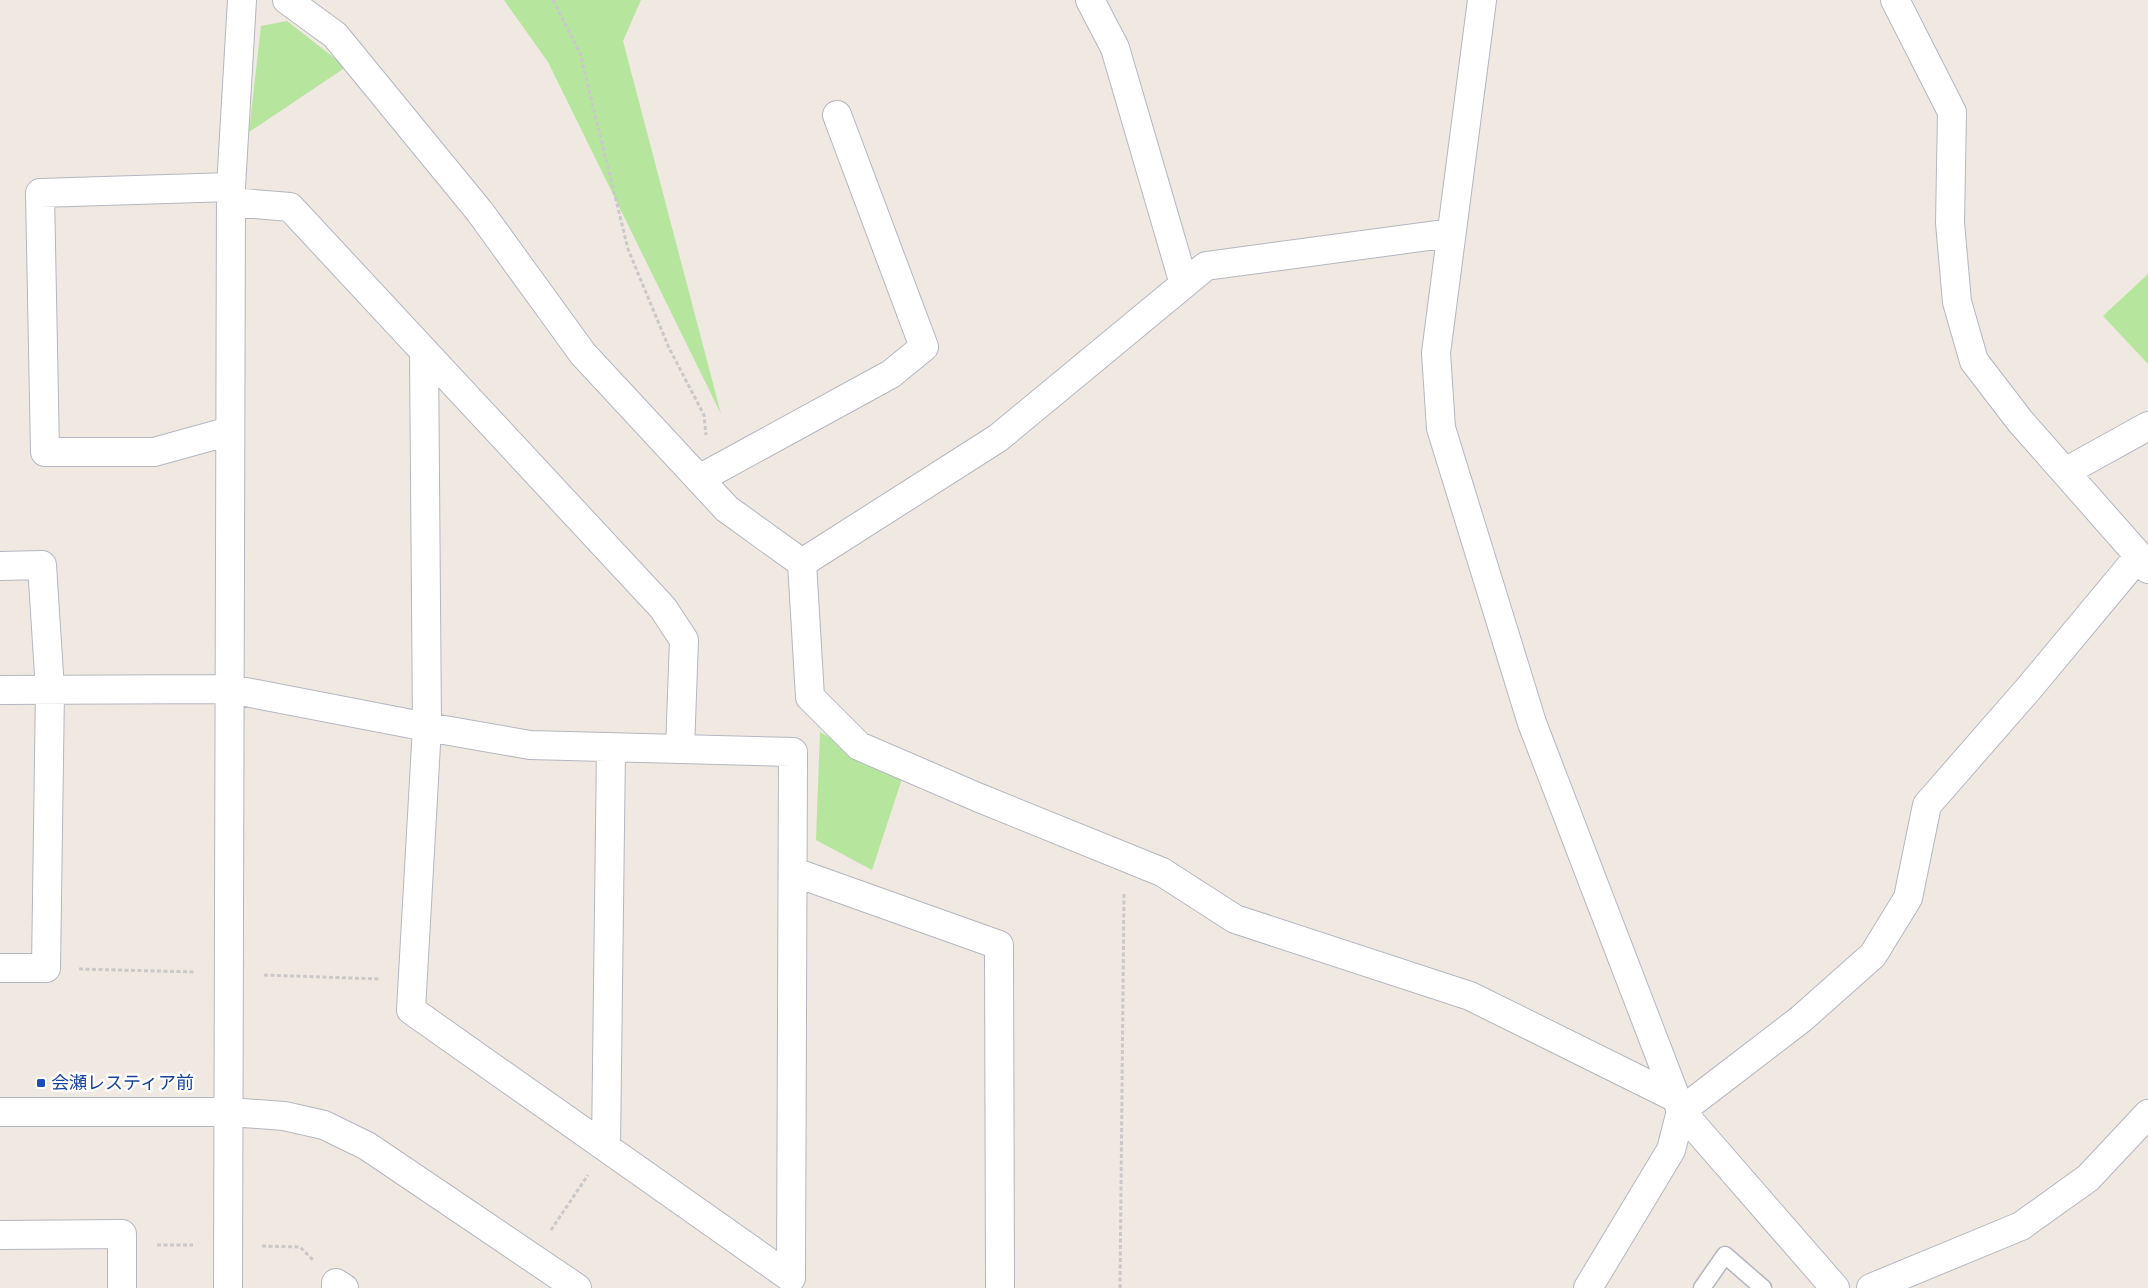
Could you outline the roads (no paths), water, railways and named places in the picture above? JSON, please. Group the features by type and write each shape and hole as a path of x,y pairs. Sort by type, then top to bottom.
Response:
{"street":[{"path":"228,1288 231,195 242,0"},
{"path":"287,0 335,35 480,212 583,354 705,476 727,509 802,563"},
{"path":"1090,0 1115,48 1184,284"},
{"path":"1482,0 1436,353 1441,428 1532,723 1678,1105 1835,1288"},
{"path":"1588,1288 1671,1150 1678,1105 1801,1020 1873,955 1908,898 1927,805 2144,563 2020,421 1974,361 1957,302 1950,223 1952,112 1894,0"},
{"path":"705,476 891,374 924,347 837,115"},
{"path":"230,431 154,452 45,452 40,193 231,195 290,207 663,608 684,640 680,749"},
{"path":"802,563 998,438 1206,266 1451,233"},
{"path":"0,690 230,689 427,727 530,745 793,752 791,1278 411,1010 427,727 424,351"},
{"path":"2065,472 2148,426"},
{"path":"802,563 810,697 859,746 977,797 1162,872 1235,919 1470,996 1678,1105"},
{"path":"0,566 42,565 50,690 46,968 0,968"},
{"path":"606,1147 611,747"},
{"path":"794,872 999,946 1000,1288"},
{"path":"0,1112 229,1112 284,1116 324,1125 368,1146 532,1258 563,1283"},
{"path":"1871,1288 2021,1226 2088,1178 2148,1114"},
{"path":"0,1235 122,1234 122,1288"},
{"path":"336,1288 336,1283 344,1288"}],"lane":[{"path":"1702,1288 1725,1254 1763,1288"}],"place":[{"name":"会瀬レスティア前","path":"41,1083"}]}
